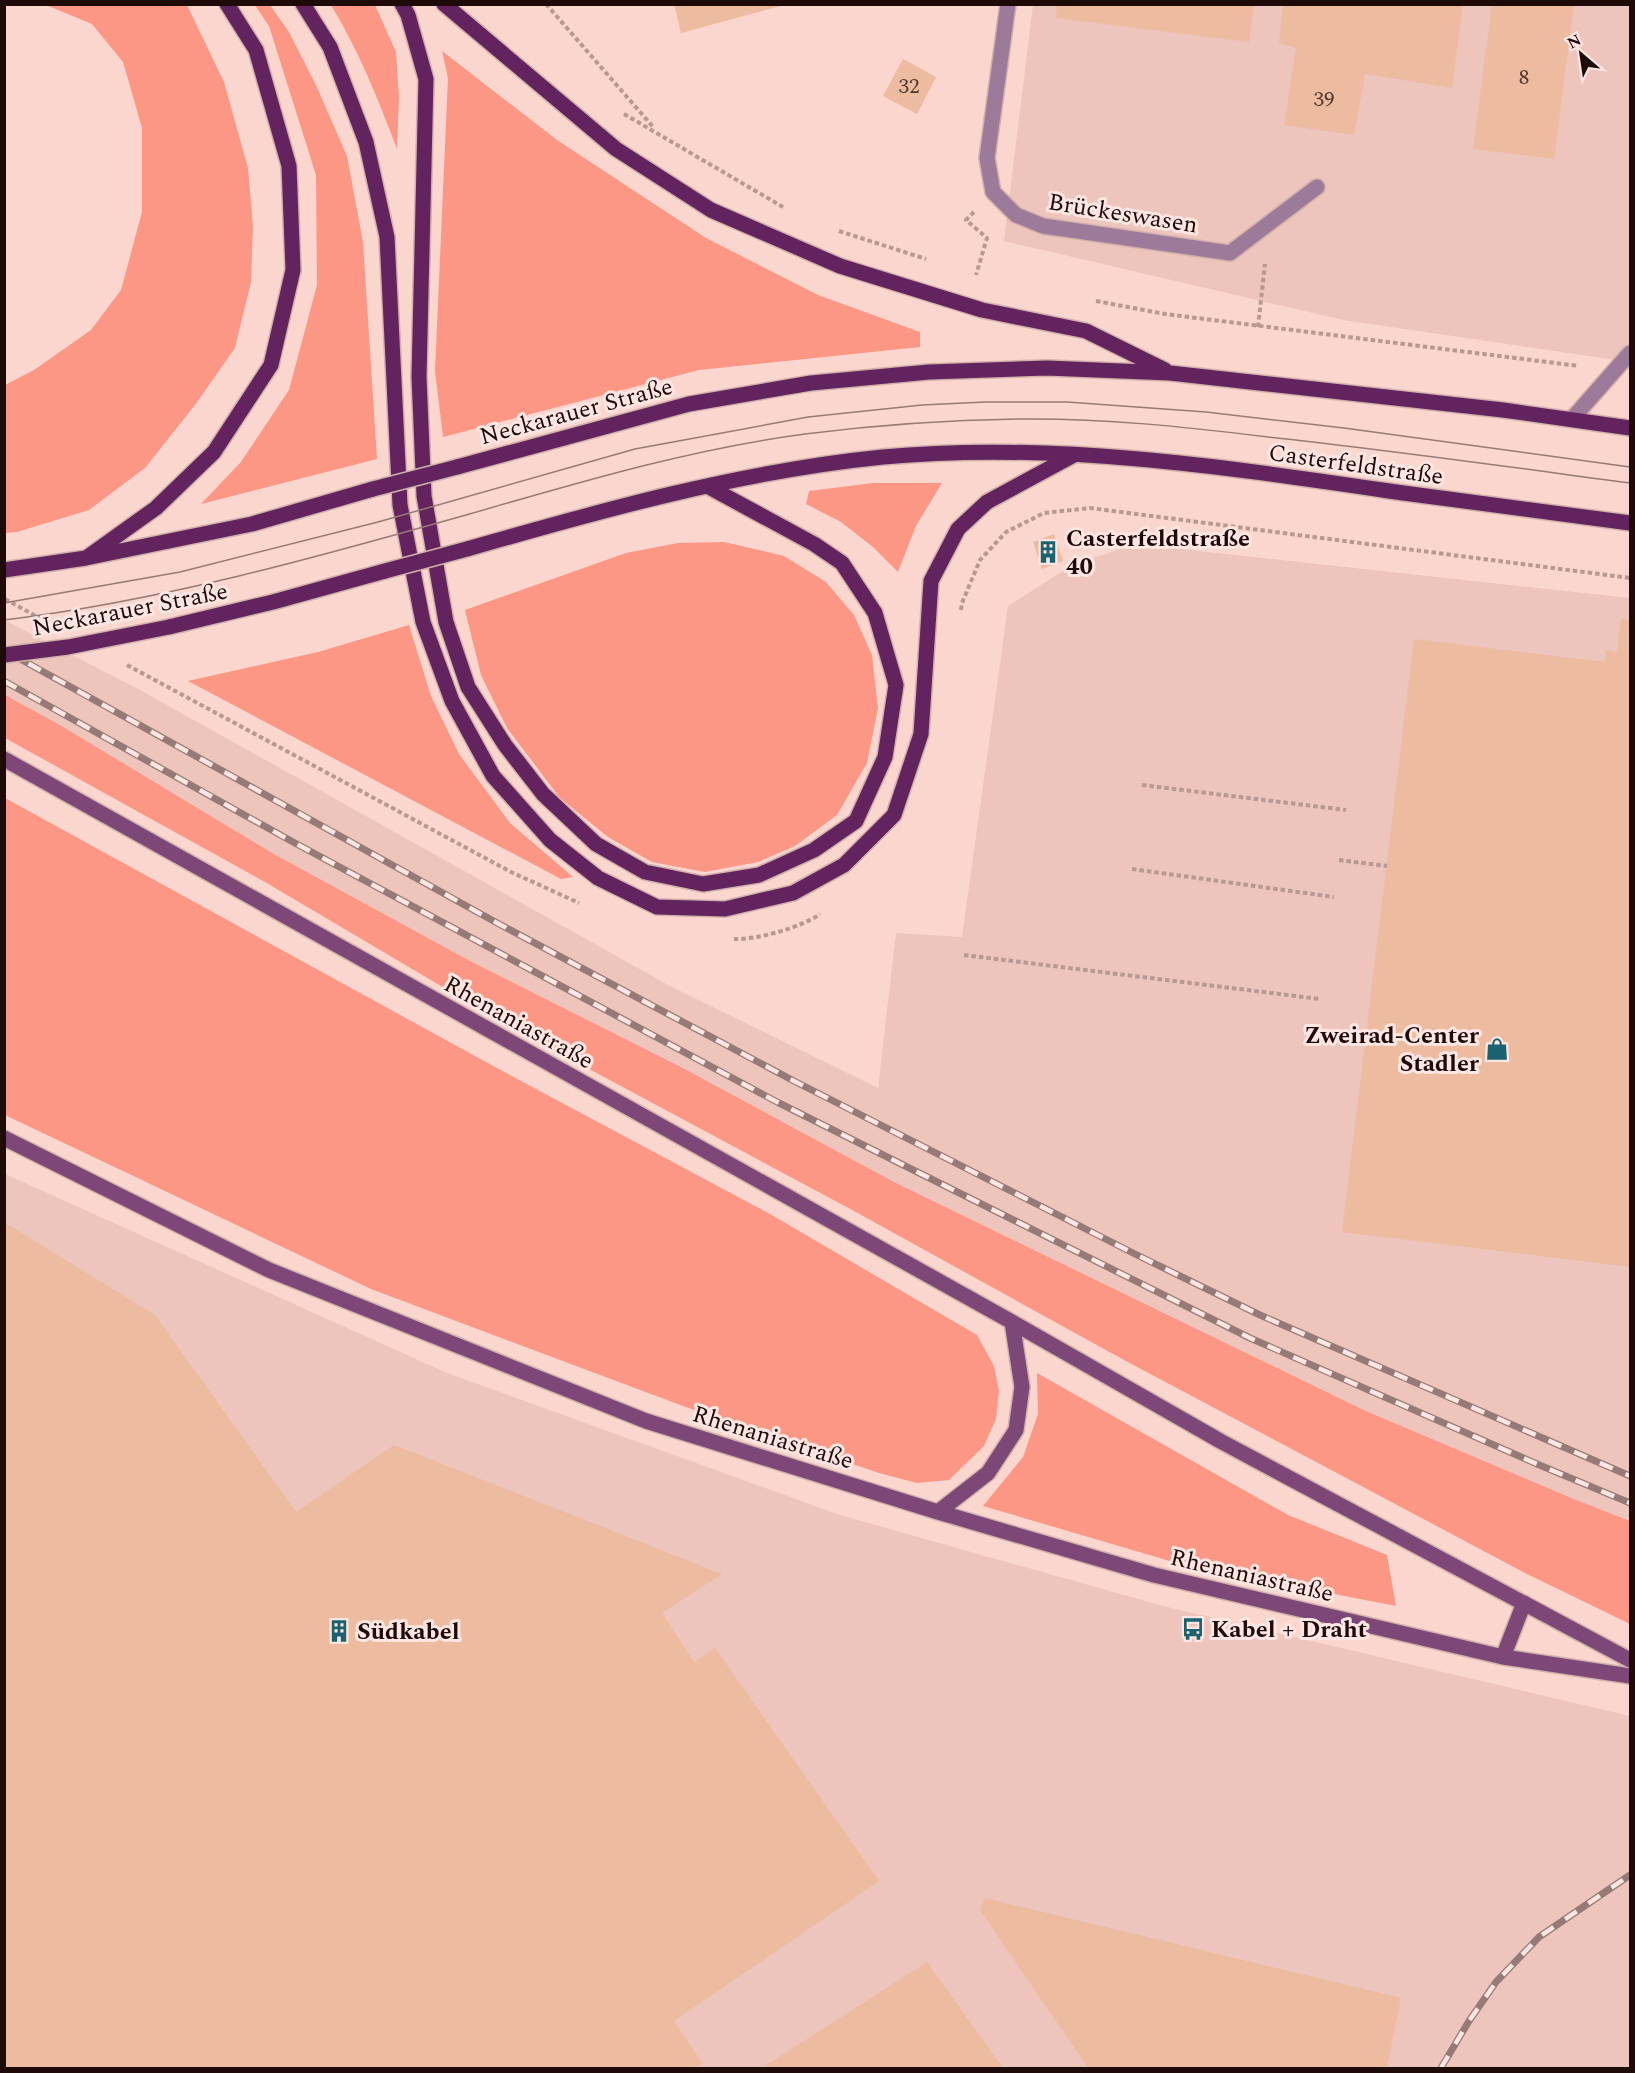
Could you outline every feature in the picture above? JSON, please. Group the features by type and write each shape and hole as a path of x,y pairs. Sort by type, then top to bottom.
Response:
{"main road":[{"path":"86,558 156,508 214,452 271,365 293,270 289,166 256,50 227,4"},
{"path":"303,4 330,47 366,142 387,237 400,505 423,622 452,701 493,776 550,840 597,878 657,907 725,909 793,893 844,866 894,815 921,734 931,581 957,529 987,502 1074,455"},
{"path":"402,4 408,15 426,79 419,377 424,496 446,622 468,687 505,745 543,794 596,844 645,872 703,884 759,875 814,850 856,820 885,757 896,685 875,613 842,563 814,544 707,486"},
{"path":"444,4 616,149 711,210 840,266 982,310 1086,332 1170,373 1572,419 1630,428"},
{"name":"Neckarauer Straße","path":"4,570 86,558 252,524 689,404 811,383 929,372 1047,368 1170,373"},
{"name":"Neckarauer Straße","path":"4,655 68,647 169,627 385,572 557,523 707,486 800,467 885,457 994,452 1074,455"},
{"name":"Casterfeldstraße","path":"1074,455 1156,460 1630,524"}],"street":[{"name":"Brückeswasen","path":"1008,4 987,158 993,192 1016,215 1043,226 1230,253 1317,187"},
{"path":"1572,419 1630,353"},
{"name":"Rhenaniastraße","path":"5,759 1233,1448 1630,1660"},
{"name":"Rhenaniastraße","path":"4,1138 269,1270 657,1424 938,1512 1154,1575 1503,1657 1630,1676"},
{"path":"938,1512 988,1473 1016,1430 1022,1387 1012,1322"},
{"path":"1503,1657 1524,1603"}],"path":[{"path":"546,4 656,131 786,208"},
{"path":"966,220 987,238 976,275"},
{"path":"1258,327 1270,222"},
{"path":"829,228 931,261"},
{"path":"965,272 986,278"},
{"path":"1086,300 1258,327 1616,371"},
{"path":"961,614 962,603 980,560 1006,532 1044,513 1090,508 1630,578"},
{"path":"4,599 47,622"},
{"path":"121,662 511,872 583,905"},
{"path":"1142,785 1346,810"},
{"path":"1339,860 1387,866"},
{"path":"1132,869 1334,897"},
{"path":"723,939 747,939 809,922 828,909"},
{"path":"964,955 1320,999"}],"shaded area":[{"path":"46,5 187,5 224,82 248,168 253,226 251,282 235,348 195,405 145,468 89,510 17,532 5,533 5,385 34,370 91,330 121,290 142,212 142,128 123,62 92,24"},
{"path":"255,5 270,5 289,32 316,85 347,156 363,242 377,459 201,504 241,462 289,390 317,285 316,175 269,26"},
{"path":"331,5 375,5 396,52 399,97 397,149 359,58"},
{"path":"1033,5 1630,5 1630,362 1343,320 1004,241"},
{"path":"442,51 557,140 706,238 818,295 920,332 920,347 699,370 443,437 435,371 448,78"},
{"path":"873,483 942,483 916,526 898,572 873,547 841,522 806,504 809,491"},
{"path":"724,542 784,556 826,582 854,615 872,655 878,708 867,763 837,815 795,846 758,862 705,872 652,862 608,837 560,798 507,728 481,675 465,610 626,553 678,543"},
{"path":"1135,544 1630,598 1630,1521 1366,1411 896,1183 683,1068 472,962 274,854 60,725 5,695 4,620 142,691 670,986 878,1088 896,933 962,937 1008,606 1072,565"},
{"path":"409,625 431,696 459,754 510,823 573,877 561,879 188,681 318,652"},
{"path":"5,695 60,725 274,854 472,962 683,1068 896,1183 1366,1411 1630,1521 1630,1624 1527,1574 1124,1360 854,1211 507,1025 265,882 5,738"},
{"path":"5,798 495,1067 770,1214 977,1335 994,1366 999,1391 996,1419 984,1446 949,1480 917,1483 879,1473 683,1406 371,1289 5,1115"},
{"path":"5,1174 447,1373 840,1515 1163,1606 1630,1716 1630,2068 5,2068"},
{"path":"1037,1373 1288,1515 1387,1555 1396,1606 1180,1564 983,1506 1023,1457 1038,1414"}],"building":[{"path":"674,4 784,4 784,5 681,33"},
{"path":"1057,4 1254,4 1249,42 1056,18"},
{"path":"1283,4 1463,4 1452,88 1365,74 1354,135 1284,125 1296,48 1279,43"},
{"path":"1492,4 1574,4 1554,159 1473,149"},
{"path":"903,59 936,77 917,114 883,96"},
{"name":"Casterfeldstraße 40","path":"1054,534 1063,561 1042,569 1033,542"},
{"name":"Zweirad-Center Stadler","path":"1621,619 1630,620 1630,1267 1342,1232 1414,639 1605,662 1606,650 1617,652"},
{"name":"Südkabel","path":"4,1222 155,1315 296,1512 394,1445 722,1574 662,1613 694,1662 715,1648 879,1881 674,2021 703,2064 695,2068 4,2068"},
{"path":"985,1898 1401,1998 1387,2068 1088,2068 980,1910"},
{"path":"927,1962 1003,2068 762,2068"}],"tram line":[{"path":"4,603 180,572 378,522 635,449 808,417 922,405 1067,402 1206,412 1344,428 1630,467"},
{"path":"4,620 63,612 179,590 352,547 592,479 719,448 805,434 885,426 1020,419 1144,424 1359,447 1630,483"}],"railway":[{"path":"4,650 499,924 792,1080 1260,1315 1630,1476"},
{"path":"4,681 293,842 779,1103 1250,1338 1630,1503"},
{"path":"1441,2068 1496,1982 1539,1937 1630,1875"}],"place":[{"name":"Casterfeldstraße 40","path":"1048,552"},
{"name":"Zweirad-Center Stadler","path":"1497,1049"},
{"name":"Kabel + Draht","path":"1193,1629"},
{"name":"Südkabel","path":"339,1631"}]}
